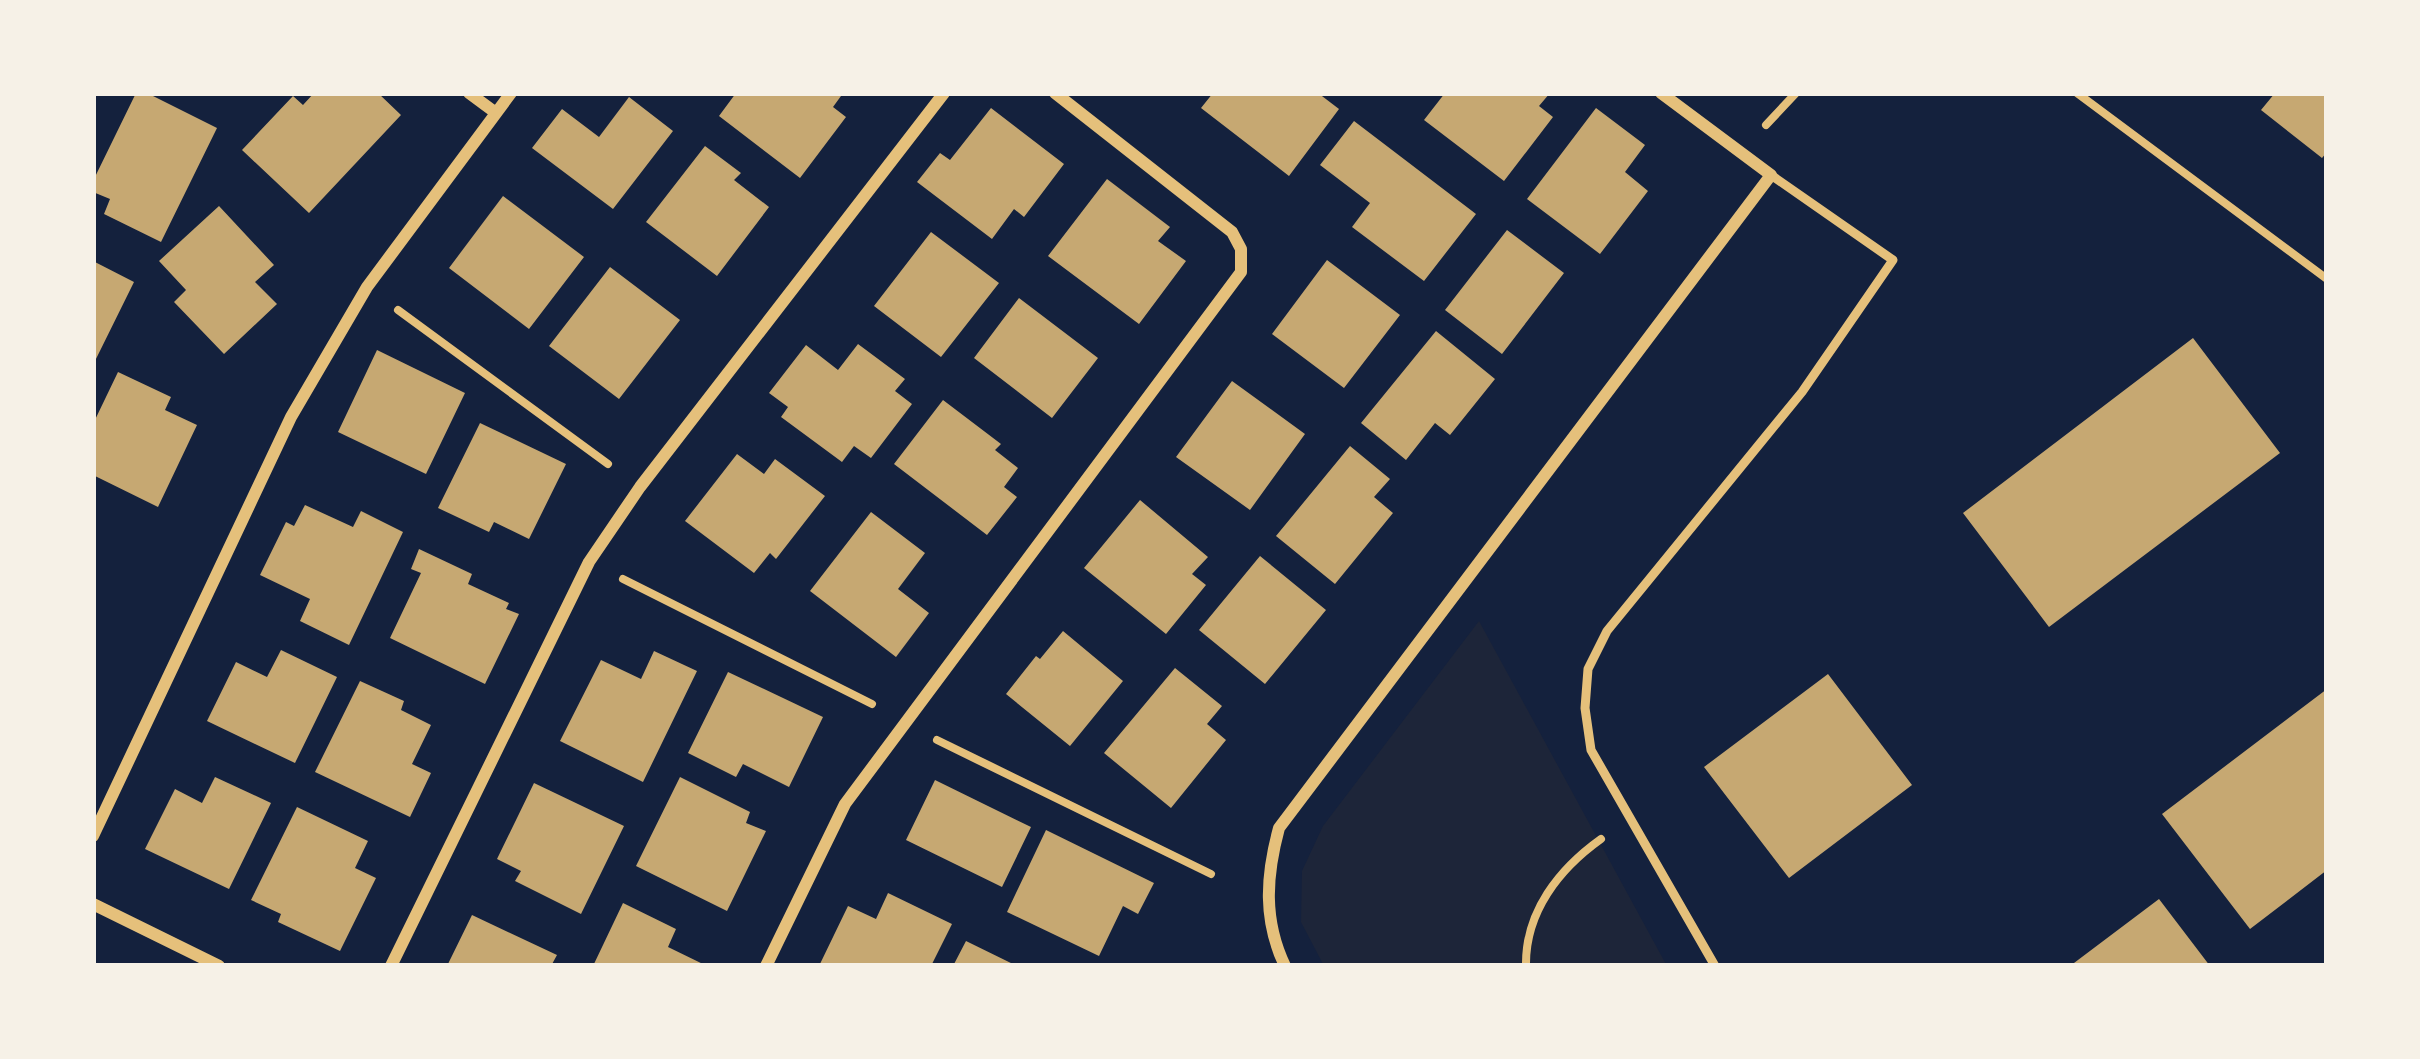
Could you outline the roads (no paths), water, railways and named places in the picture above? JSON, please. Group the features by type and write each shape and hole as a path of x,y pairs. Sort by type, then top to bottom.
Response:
{"street":[{"path":"469,93 496,112"},
{"path":"93,836 291,417 368,287 511,93"},
{"path":"391,966 589,562 640,487 944,93"},
{"path":"766,966 845,804 1241,272 1241,249 1232,232 1055,93"},
{"path":"1285,966 1268,914 1268,869 1279,828 1771,175 1661,93"},
{"path":"93,904 219,966"}],"lane":[{"path":"1715,966 1591,750 1585,708 1588,669 1607,631 1802,392 1893,260 1771,175"}]}
